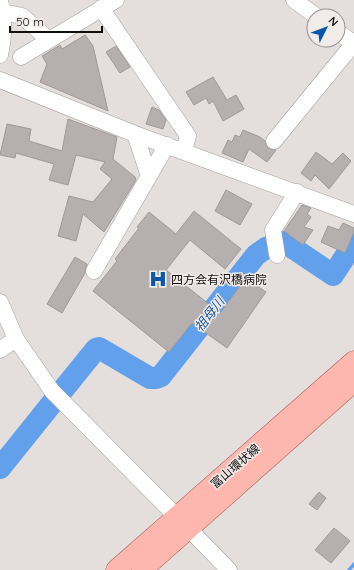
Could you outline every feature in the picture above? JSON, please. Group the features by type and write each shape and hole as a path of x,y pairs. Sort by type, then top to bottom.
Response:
{"main road":[{"name":"富山環状線","path":"142,570 183,523 354,361"},
{"name":"富山環状線","path":"116,570 183,523 354,382"}],"street":[{"path":"21,57 116,0"},
{"path":"294,0 306,9"},
{"path":"0,55 4,33 1,7 22,16 49,40"},
{"path":"102,8 188,136 184,151"},
{"path":"274,141 354,43"},
{"path":"0,80 135,134 354,214"},
{"path":"135,134 149,176"},
{"path":"94,271 167,145"},
{"path":"276,255 273,230 297,192"},
{"path":"0,302 16,339 52,391 229,570"},
{"path":"0,350 16,339"}],"building":[{"path":"85,35 93,46 108,111 40,82 47,64 42,56 60,45 62,49"},
{"path":"116,46 130,67 120,73 106,52"},
{"path":"213,77 227,100 236,95 244,109 223,121 213,101 209,104 206,98 194,105 186,92"},
{"path":"152,107 159,110 166,120 163,129 146,124"},
{"path":"68,119 117,137 113,159 135,177 136,180 104,232 83,214 76,241 58,236 69,196 93,202 112,179 100,169 105,162 76,155 68,185 49,180 54,164 16,153 15,158 0,155 7,124 31,129 29,141 62,151"},
{"path":"243,130 260,137 265,141 268,148 276,150 267,162 249,149 243,162 222,153 228,140 232,142 235,135 240,137"},
{"path":"316,152 332,164 343,153 351,161 329,189 315,175 311,181 301,173"},
{"path":"226,190 252,204 240,225 215,211"},
{"path":"302,205 311,208 307,214 311,217 304,227 313,230 303,245 284,231"},
{"path":"194,211 241,249 225,269 190,240 166,270 220,313 246,278 266,292 227,348 192,323 169,352 93,291 117,261 115,259 139,228 137,227 149,212 176,234"},
{"path":"343,223 354,228 354,232 345,253 321,242 328,226 339,230"},
{"path":"75,257 87,264 85,273 62,313 47,304"},
{"path":"319,492 326,498 317,510 309,504"},
{"path":"334,528 350,541 331,563 315,550"}],"waterway":[{"name":"祖母川","path":"62,391 96,349 99,348 150,378 161,376 256,255 266,248 284,242 333,275 354,243"},
{"name":"祖母川","path":"0,468 53,402"},
{"path":"349,570 354,564"}],"place":[{"name":"四方会有沢橋病院","path":"158,279"}]}
